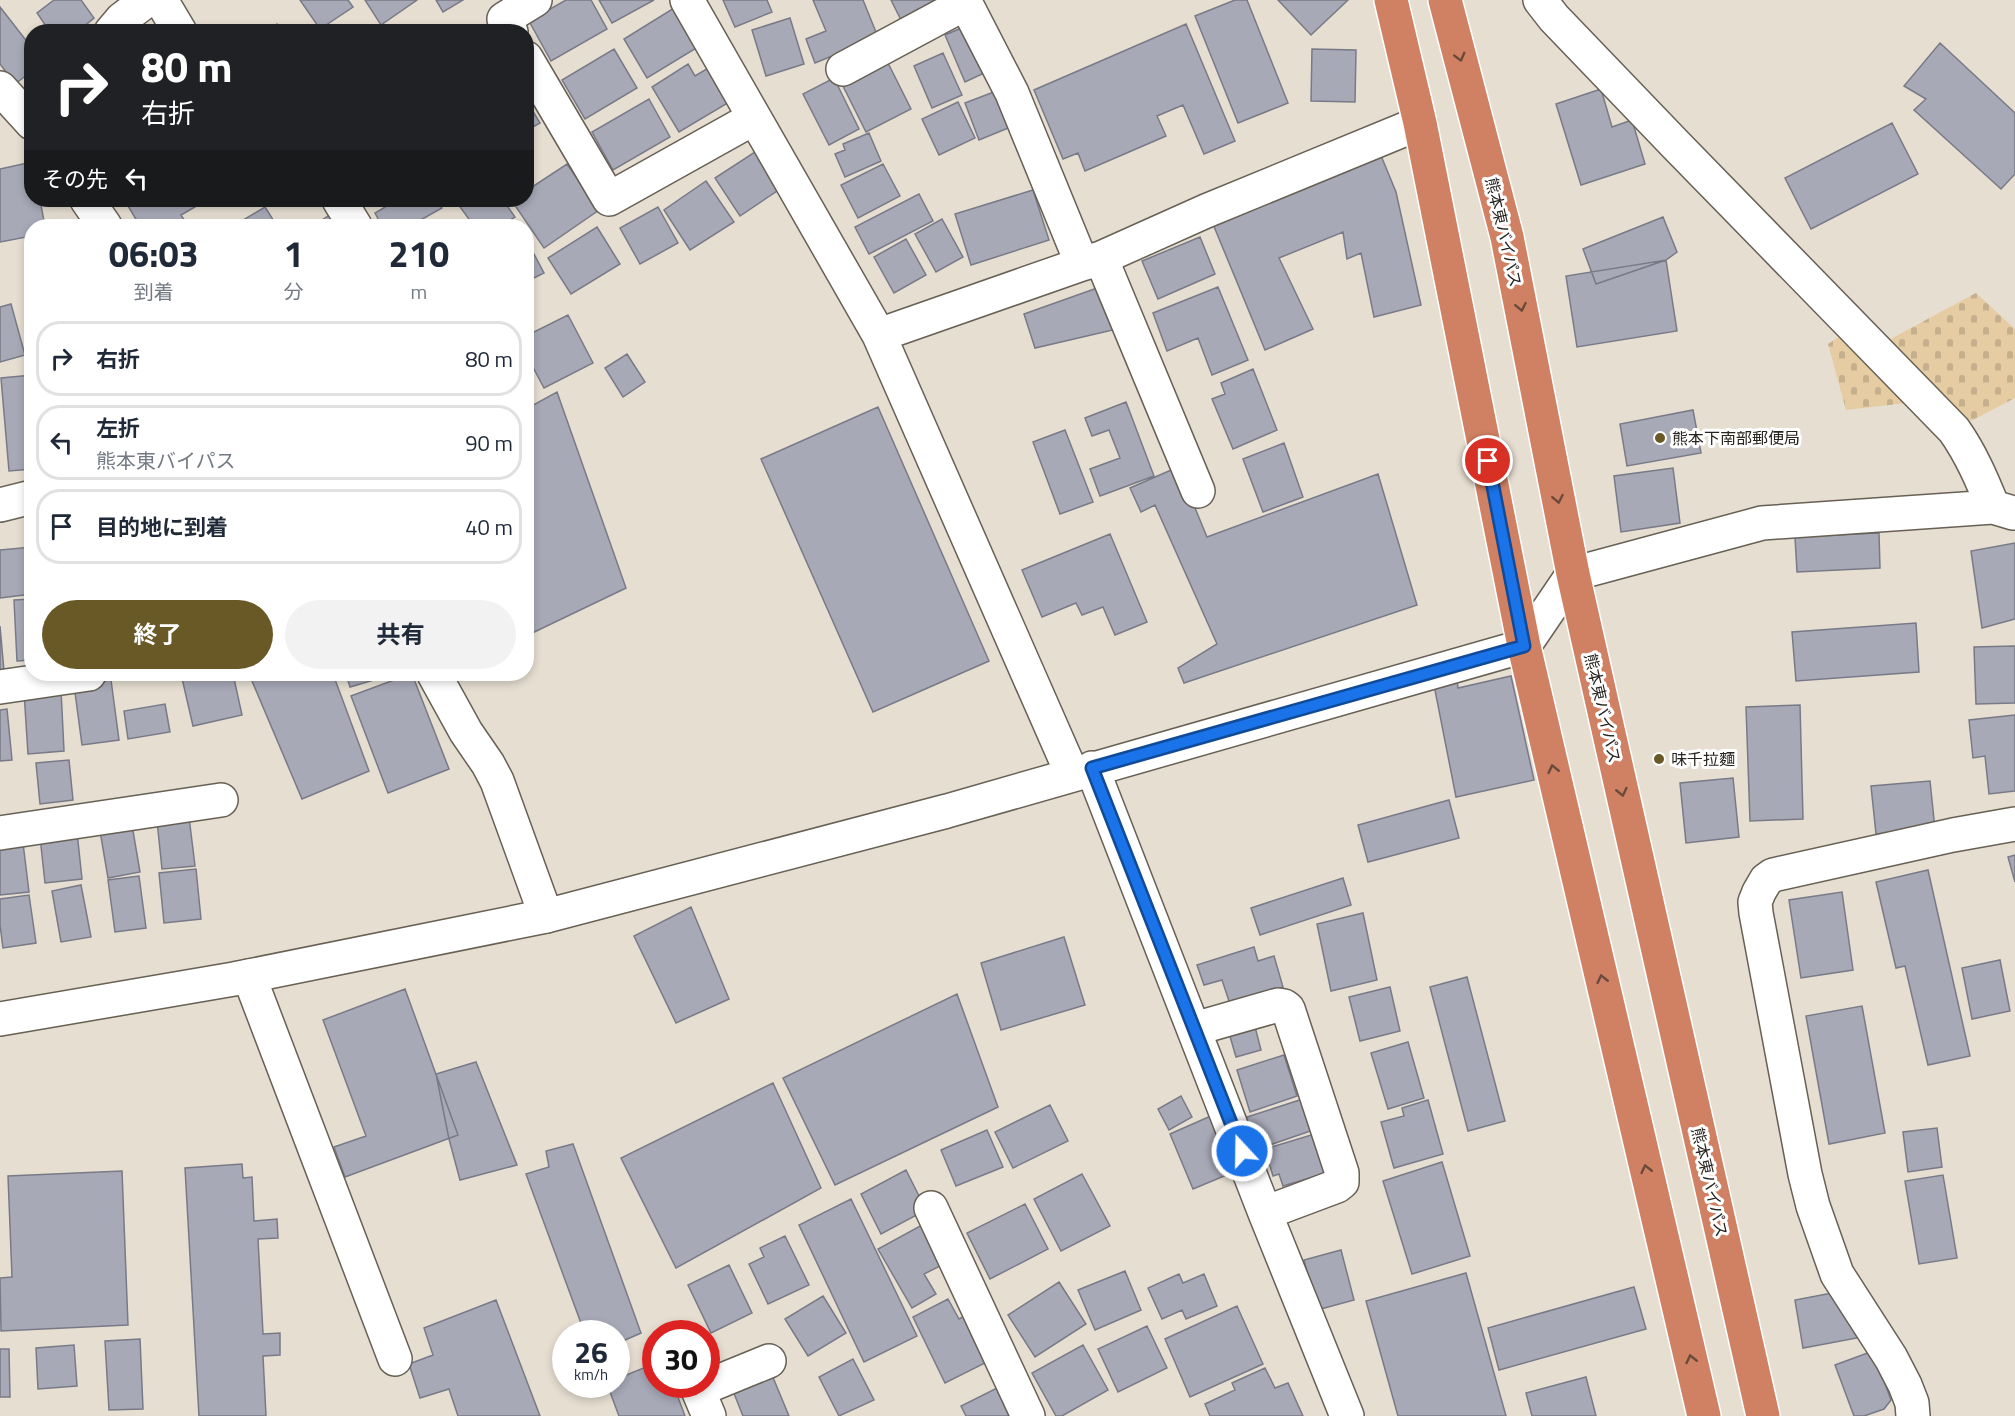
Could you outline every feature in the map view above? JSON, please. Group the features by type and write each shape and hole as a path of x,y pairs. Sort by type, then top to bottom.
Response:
{"highway":[{"path":"1391,0 1420,123 1524,646 1704,1416"},
{"name":"熊本東バイパス","path":"1445,0 1507,237 1573,574 1763,1416"}],"street":[{"path":"118,24 147,0"},
{"path":"161,0 175,24"},
{"path":"507,24 504,19 535,0"},
{"path":"687,0 879,335 1082,771 1194,1029 1347,1416"},
{"path":"0,1019 249,976 546,916 947,811 1524,646 1573,574 1762,523 2004,510 1954,430 1676,146 1554,18 1540,0"},
{"path":"843,69 965,1 1012,93 1198,490"},
{"path":"534,72 609,199 754,118"},
{"path":"0,88 24,114"},
{"path":"879,335 1091,261 1420,123"},
{"path":"0,505 24,499"},
{"path":"0,687 41,681"},
{"path":"438,681 497,781 546,916"},
{"path":"0,833 221,800"},
{"path":"1913,1416 1912,1403 1905,1384 1891,1358 1837,1275 1820,1229 1805,1174 1755,902 1766,880 1773,875 1953,835 2015,824"},
{"path":"249,976 394,1359"},
{"path":"1194,1029 1278,1005 1284,1005 1290,1014 1342,1173 1342,1182 1265,1213"},
{"path":"931,1208 1028,1416"},
{"path":"710,1416 698,1390 769,1361"}],"green space":[{"path":"1976,293 2015,329 2015,398 1971,421 1885,342"},
{"path":"1842,335 1907,403 1846,410 1828,344"}],"building":[{"path":"54,0 81,0 94,18 87,24 45,24 37,13"},
{"path":"300,0 348,0 353,7 328,24 317,24"},
{"path":"365,0 417,0 382,24"},
{"path":"436,0 463,0 443,12"},
{"path":"566,0 591,0 607,29 551,61 534,30 534,24 529,21"},
{"path":"599,0 654,0 612,23"},
{"path":"723,0 767,0 772,12 735,27"},
{"path":"813,0 863,0 878,37 815,63 806,39 826,31"},
{"path":"891,0 938,0 903,24"},
{"path":"1235,0 1247,0 1288,103 1238,123 1195,16"},
{"path":"1278,0 1348,0 1311,35"},
{"path":"0,7 24,38 24,77 15,84 0,64"},
{"path":"674,8 698,47 647,78 624,39"},
{"path":"790,18 804,64 766,76 752,30"},
{"path":"1186,24 1235,141 1204,154 1183,105 1157,116 1166,136 1085,171 1078,153 1063,159 1034,90"},
{"path":"966,26 993,69 965,82 945,35"},
{"path":"1940,43 2015,113 2015,174 2001,189 1914,110 1926,99 1904,86"},
{"path":"614,49 637,88 585,119 562,80"},
{"path":"1312,49 1356,50 1355,102 1311,101"},
{"path":"943,53 962,95 932,108 914,66"},
{"path":"888,63 911,109 866,132 843,86"},
{"path":"688,64 695,76 710,67 731,101 679,132 652,87"},
{"path":"834,78 859,129 829,145 803,94"},
{"path":"1601,89 1612,127 1632,120 1645,164 1581,185 1556,104"},
{"path":"999,90 1013,126 979,140 965,103"},
{"path":"649,99 670,137 613,170 592,132"},
{"path":"958,102 975,138 939,155 922,119"},
{"path":"534,113 540,123 534,126"},
{"path":"1892,123 1918,174 1811,229 1785,178"},
{"path":"1370,129 1396,192 1421,305 1374,317 1361,253 1347,259 1343,232 1279,258 1313,329 1265,350 1208,212"},
{"path":"869,133 881,161 845,177 835,154 845,150 843,144"},
{"path":"758,150 783,187 740,216 715,178"},
{"path":"24,164 24,207 41,207 44,219 24,219 24,238 0,242 0,169"},
{"path":"567,164 599,210 544,248 534,233 534,219 524,219 516,207 534,207 534,186"},
{"path":"883,164 900,196 858,218 841,185"},
{"path":"706,181 734,222 690,250 664,210"},
{"path":"1033,190 1049,240 971,265 955,214"},
{"path":"919,194 933,221 869,254 855,227"},
{"path":"129,207 195,207 181,215 184,219 136,219"},
{"path":"265,207 273,219 245,219"},
{"path":"385,207 442,208 422,219 378,219 375,213"},
{"path":"460,207 508,207 515,217 512,219 469,219"},
{"path":"658,207 678,243 640,264 620,228"},
{"path":"334,212 339,219 324,219"},
{"path":"1663,217 1677,252 1666,260 1596,284 1583,249"},
{"path":"942,219 963,257 936,272 915,234"},
{"path":"597,227 620,264 571,294 548,258"},
{"path":"1200,237 1215,274 1158,299 1142,261"},
{"path":"906,239 926,275 894,293 874,257"},
{"path":"534,254 544,273 534,278"},
{"path":"1666,260 1677,331 1577,347 1566,276"},
{"path":"1100,287 1117,329 1035,348 1024,314"},
{"path":"1218,287 1248,360 1212,375 1198,338 1167,351 1153,313"},
{"path":"11,304 24,355 0,362 0,307"},
{"path":"568,315 593,363 544,388 534,369 534,332"},
{"path":"627,354 645,382 623,397 605,368"},
{"path":"1253,369 1277,430 1233,449 1212,399 1225,394 1221,383"},
{"path":"24,376 24,470 9,471 1,378"},
{"path":"557,392 626,588 534,632 534,405"},
{"path":"1126,402 1154,476 1100,496 1090,469 1120,458 1109,430 1092,436 1085,418"},
{"path":"878,407 989,661 873,712 761,459"},
{"name":"熊本下南部郵便局","path":"1693,410 1701,453 1627,466 1620,424"},
{"path":"1065,430 1093,502 1060,514 1033,442"},
{"path":"1284,443 1303,497 1263,512 1243,459"},
{"path":"1178,467 1207,537 1378,474 1417,605 1184,683 1178,668 1217,644 1155,505 1141,512 1130,488"},
{"path":"1673,468 1680,523 1621,532 1614,476"},
{"path":"1879,533 1880,568 1797,572 1795,537"},
{"path":"1110,534 1147,622 1115,635 1103,607 1082,615 1076,603 1042,617 1022,570"},
{"path":"2015,543 2015,619 1982,628 1971,551"},
{"path":"24,548 24,595 0,598 0,550"},
{"path":"24,599 24,661 17,661 14,600"},
{"path":"1916,623 1919,672 1796,681 1792,632"},
{"path":"0,626 4,671 0,671"},
{"path":"2015,646 2015,703 1976,704 1974,647"},
{"path":"1456,672 1458,688 1511,676 1534,780 1456,797 1433,680"},
{"path":"111,681 119,740 82,745 74,685"},
{"path":"183,681 235,681 242,715 193,726"},
{"path":"252,681 336,681 369,771 302,799"},
{"path":"348,681 370,681 350,687"},
{"path":"391,681 415,681 449,769 388,793 351,696"},
{"path":"61,690 64,751 28,754 24,692"},
{"path":"165,704 170,732 128,739 124,711"},
{"path":"1800,705 1803,819 1750,821 1746,707"},
{"path":"7,709 12,760 0,761 0,710"},
{"path":"2015,715 2015,791 1989,794 1985,756 1973,758 1969,720"},
{"path":"69,760 73,800 40,804 36,763"},
{"path":"1733,778 1739,837 1686,843 1680,783"},
{"path":"1930,781 1935,829 1876,834 1871,786"},
{"path":"1449,800 1459,838 1368,862 1358,825"},
{"path":"189,817 195,866 162,869 157,821"},
{"path":"132,825 140,872 108,878 100,831"},
{"path":"77,832 82,879 45,883 40,837"},
{"path":"23,843 29,892 0,895 0,846"},
{"path":"2015,855 2015,882 2008,857"},
{"path":"196,869 201,919 164,923 159,873"},
{"path":"1928,870 1970,1056 1928,1065 1905,966 1896,968 1876,882"},
{"path":"139,876 146,928 115,932 108,880"},
{"path":"1343,878 1351,905 1260,935 1251,908"},
{"path":"81,885 91,937 61,942 52,891"},
{"path":"1842,892 1853,970 1801,978 1789,900"},
{"path":"29,895 36,943 3,948 0,899"},
{"path":"691,907 729,999 676,1023 634,936"},
{"path":"1363,913 1377,980 1331,991 1317,924"},
{"path":"1064,937 1085,1005 1001,1030 981,963"},
{"path":"1254,947 1258,961 1274,956 1283,987 1230,1004 1222,980 1204,985 1197,965"},
{"path":"2000,960 2010,1011 1972,1019 1962,968"},
{"path":"1467,977 1505,1121 1468,1131 1430,987"},
{"path":"1390,987 1400,1031 1360,1041 1349,997"},
{"path":"405,989 458,1135 345,1177 334,1147 366,1136 323,1020"},
{"path":"957,994 998,1107 835,1185 783,1078"},
{"path":"1862,1006 1885,1133 1829,1144 1806,1016"},
{"path":"1253,1019 1261,1050 1236,1057 1227,1026"},
{"path":"1408,1042 1424,1098 1388,1109 1371,1053"},
{"path":"1284,1055 1297,1096 1250,1112 1237,1070"},
{"path":"476,1062 517,1165 460,1180 436,1074"},
{"path":"773,1083 821,1188 676,1268 621,1158"},
{"path":"1181,1096 1192,1117 1169,1130 1158,1109"},
{"path":"1309,1097 1319,1128 1255,1150 1244,1118"},
{"path":"1428,1100 1443,1154 1394,1168 1381,1122 1404,1116 1402,1108"},
{"path":"1050,1105 1068,1141 1013,1168 995,1132"},
{"path":"1213,1115 1236,1171 1193,1189 1170,1134"},
{"path":"1937,1128 1942,1167 1908,1172 1903,1132"},
{"path":"987,1130 1003,1167 956,1186 941,1150"},
{"path":"1318,1133 1330,1172 1283,1186 1279,1174 1273,1176 1265,1149"},
{"path":"573,1144 641,1333 630,1338 630,1320 580,1320 526,1174 549,1167 546,1151"},
{"path":"1442,1162 1470,1256 1412,1274 1383,1181"},
{"path":"242,1164 243,1178 252,1177 254,1221 277,1219 278,1238 258,1239 263,1334 280,1333 280,1355 263,1356 266,1416 199,1416 185,1168"},
{"path":"906,1170 926,1210 881,1234 861,1194"},
{"path":"122,1171 128,1325 1,1331 0,1278 12,1277 8,1176"},
{"path":"1082,1174 1110,1226 1061,1251 1034,1199"},
{"path":"1943,1175 1957,1258 1919,1264 1905,1181"},
{"path":"851,1199 917,1336 864,1362 799,1225"},
{"path":"1025,1204 1048,1249 990,1279 967,1233"},
{"path":"922,1225 944,1264 924,1274 936,1294 912,1308 878,1249"},
{"path":"785,1236 809,1285 768,1304 749,1264 764,1257 760,1248"},
{"path":"1341,1250 1354,1300 1317,1310 1304,1260"},
{"path":"729,1265 752,1313 720,1329 720,1320 705,1320 688,1285"},
{"path":"1125,1271 1141,1310 1095,1330 1078,1290"},
{"path":"1466,1273 1506,1416 1398,1416 1366,1301"},
{"path":"1179,1274 1183,1283 1204,1274 1217,1306 1186,1319 1182,1310 1162,1319 1148,1288"},
{"path":"1059,1282 1086,1324 1035,1357 1008,1315"},
{"path":"1634,1287 1646,1329 1499,1370 1488,1328"},
{"path":"1848,1290 1857,1338 1803,1348 1795,1300"},
{"path":"823,1296 846,1333 808,1356 785,1319"},
{"path":"948,1299 959,1319 968,1314 991,1360 945,1383 913,1317"},
{"path":"496,1300 540,1416 458,1416 449,1389 420,1398 409,1364 433,1355 424,1328"},
{"path":"1237,1306 1263,1364 1190,1397 1165,1339"},
{"path":"1147,1326 1167,1368 1118,1392 1098,1349"},
{"path":"140,1339 143,1409 109,1410 105,1341"},
{"path":"74,1345 77,1386 38,1389 36,1348"},
{"path":"1083,1345 1108,1390 1062,1416 1056,1416 1032,1373"},
{"path":"0,1349 9,1349 10,1397 0,1397"},
{"path":"1873,1351 1891,1400 1884,1409 1864,1416 1854,1416 1835,1365"},
{"path":"853,1359 874,1400 839,1416 819,1377"},
{"path":"1265,1368 1275,1388 1288,1383 1303,1416 1210,1416 1205,1404 1235,1390 1232,1383"},
{"path":"642,1369 642,1398 678,1398 685,1416 619,1416 612,1398 630,1398 630,1373"},
{"path":"772,1375 789,1416 743,1416 733,1391"},
{"path":"1586,1377 1596,1416 1532,1416 1526,1393"},
{"path":"1007,1383 1023,1416 966,1416 961,1406"}],"place":[{"name":"熊本下南部郵便局","path":"1660,438"},
{"name":"味千拉麵","path":"1659,759"}],"route":[{"path":"1242,1151 1092,768 1524,646 1488,461"}]}
